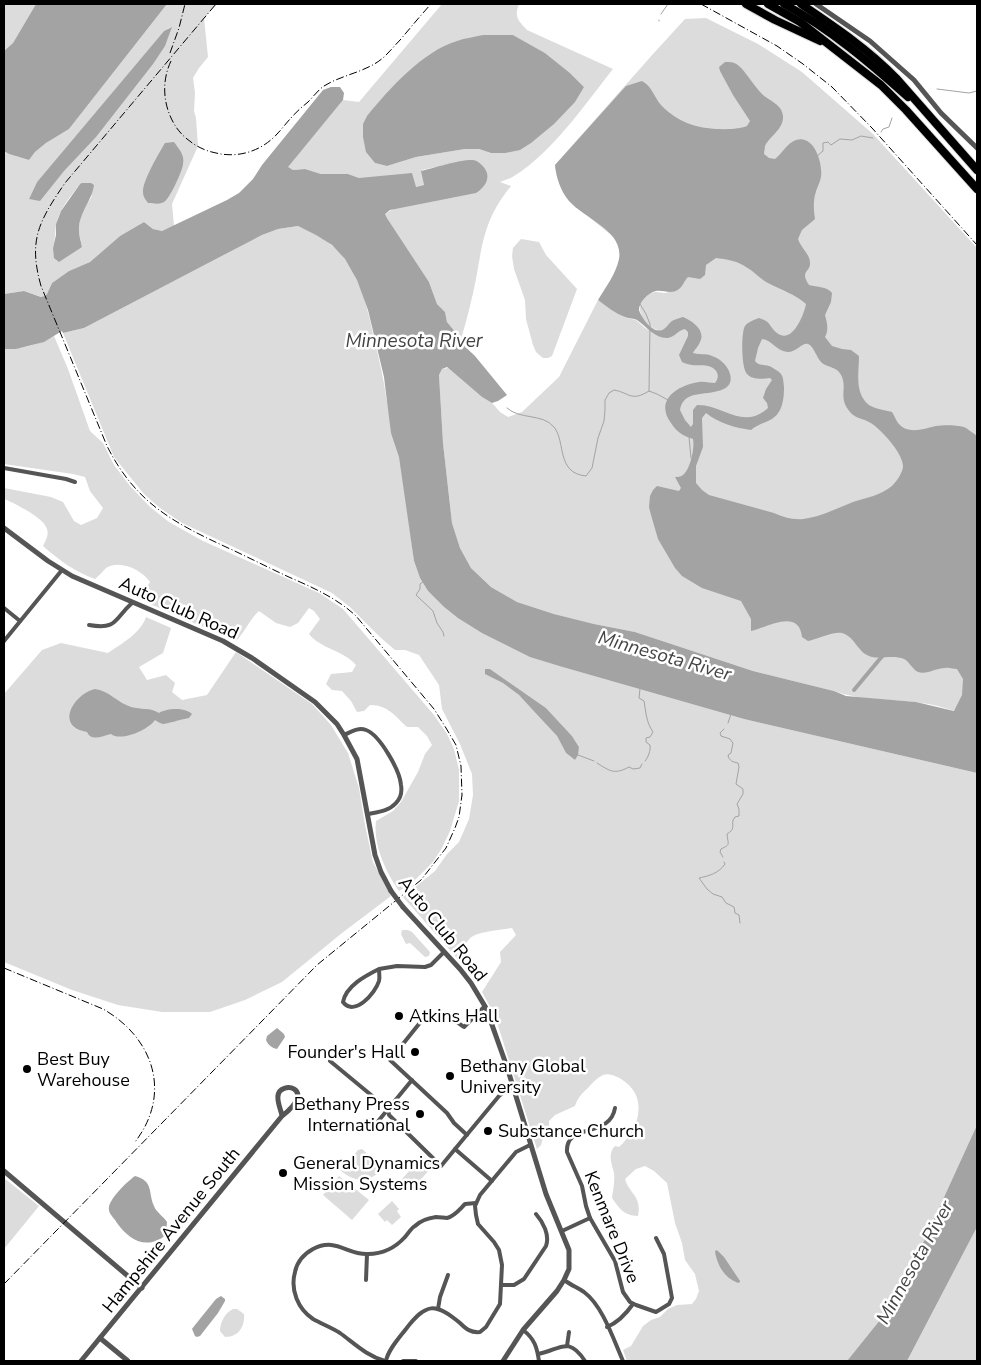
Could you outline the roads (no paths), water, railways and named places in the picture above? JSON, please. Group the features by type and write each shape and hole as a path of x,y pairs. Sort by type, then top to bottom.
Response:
{"highway":[{"path":"746,4 832,47"},
{"path":"768,4 800,22 881,85 977,189"},
{"path":"784,4 832,34 875,67 924,112 977,170"},
{"path":"802,4 860,45 885,66 944,134"}],"street":[{"path":"816,4 870,41 914,80 941,113 977,148"},
{"path":"4,468 75,482"},
{"name":"Auto Club Road","path":"4,528 62,570 78,579 245,653 316,702 344,735 357,759 376,856 381,872 403,908 471,983 485,1006 492,1023 546,1194 567,1244 569,1269 564,1280"},
{"path":"4,641 62,570"},
{"path":"90,625 105,627 113,624 132,603"},
{"path":"4,608 20,621"},
{"path":"344,735 361,729 370,732 392,760 400,780 402,791 394,806 384,811 368,814"},
{"path":"379,969 379,982 369,998 356,1007 350,1008 346,1006 343,1002 348,990 361,979 379,969 397,966 425,967 431,965 444,952"},
{"path":"467,1135 454,1123 447,1113 390,1060 427,1014 438,1013 451,1018 464,1027 485,1006"},
{"path":"330,1061 388,1109 389,1115 441,1166 499,1096 513,1088"},
{"path":"375,1125 412,1080"},
{"name":"Hampshire Avenue South","path":"81,1361 282,1116 293,1107 298,1100 298,1096 296,1091 291,1088 282,1088 278,1095 282,1116"},
{"name":"Kenmare Drive","path":"615,1108 612,1117 606,1124 574,1136 566,1142 567,1152 582,1186 590,1218 613,1255 623,1292 633,1304 656,1312 669,1304 672,1298 664,1254 656,1238"},
{"path":"476,1204 466,1204 454,1215 447,1218 435,1217 414,1226 395,1246 381,1253 357,1254 334,1245 323,1245 314,1248 306,1253 296,1268 293,1279 298,1302 303,1310 312,1318 339,1333 374,1359 386,1361 387,1355 395,1343 419,1314 429,1309 438,1309 446,1312 471,1332 480,1332 486,1327 500,1304 501,1257 494,1242 478,1224 475,1212 476,1204 480,1195 516,1152 530,1145"},
{"path":"455,1149 492,1181"},
{"path":"4,1171 142,1288"},
{"path":"501,1285 514,1285 524,1279 546,1246 547,1234 536,1214"},
{"path":"562,1231 590,1218"},
{"path":"366,1280 367,1254"},
{"path":"438,1309 448,1275"},
{"path":"504,1361 523,1330 557,1291 564,1280 590,1297 600,1312 623,1361"},
{"path":"607,1327 624,1316 633,1304"},
{"path":"523,1330 536,1344 538,1361"},
{"path":"567,1346 568,1332"},
{"path":"100,1338 128,1361"},
{"path":"538,1354 567,1346 578,1352 585,1361"},
{"path":"403,1361 416,1361"}],"water":[{"path":"36,4 167,4 69,129 46,143 29,160 4,151 4,51 13,43"},
{"path":"172,27 165,46 153,64 96,137 64,171 40,201 29,199 37,182 164,31"},
{"path":"483,35 513,35 545,53 584,87 575,102 554,124 520,150 491,153 479,149 465,149 416,157 387,166 375,163 366,152 363,124 376,105 407,72 432,53 457,41"},
{"path":"725,62 737,65 762,94 780,108 783,121 779,129 767,142 764,154 769,158 775,159 790,144 802,139 808,141 816,151 821,171 814,198 815,219 802,230 798,239 810,262 805,277 809,285 825,288 832,293 831,302 825,315 827,329 825,337 832,346 851,350 859,356 858,382 864,400 871,406 892,412 898,423 906,429 916,430 950,425 964,427 977,436 977,773 744,719 530,657 482,633 443,606 428,591 420,578 414,561 399,457 391,433 384,377 368,310 357,280 345,259 332,245 298,226 278,229 262,235 84,328 63,333 62,331 44,342 16,349 4,349 4,294 24,291 41,297 45,296 52,283 69,271 90,262 120,236 144,222 153,229 162,231 239,193 253,179 262,165 323,90 331,87 340,87 344,93 343,100 288,167 293,170 305,169 321,174 348,174 359,178 412,173 416,187 424,185 421,171 455,162 473,160 482,165 487,173 485,185 476,193 390,210 385,214 429,282 437,304 445,312 447,322 461,339 460,342 475,356 507,395 492,403 482,397 447,367 442,369 439,375 443,443 452,523 460,548 471,568 491,587 517,602 554,614 635,632 753,671 834,691 846,696 916,702 954,711 962,695 963,679 957,669 946,668 925,673 918,672 906,660 865,654 850,637 842,633 830,634 808,641 802,637 800,628 795,623 789,621 774,623 751,631 751,619 741,601 702,588 682,576 675,568 658,539 649,507 650,496 657,486 679,491 681,488 675,477 681,476 686,472 690,464 693,448 693,439 680,433 666,415 665,407 667,401 676,390 683,386 701,382 715,383 718,374 713,368 708,366 690,365 682,362 679,355 688,336 688,332 685,329 668,338 663,338 651,332 637,320 618,314 598,300 615,270 619,259 619,249 610,233 569,201 559,184 555,165 626,86 642,81 651,89 661,105 685,122 712,129 732,129 747,126 750,121 733,95 719,67","holes":["716,258 743,265 765,281 806,304 800,321 788,335 782,336 768,323 759,318 745,326 742,342 745,370 749,376 761,379 770,378 772,380 763,398 768,408 759,414 741,417 716,408 697,405 693,410 693,424 691,427 680,410 682,403 691,396 725,389 731,379 729,371 717,358 693,353 700,342 701,334 700,330 691,321 683,317 676,319 659,331 645,321 639,311 639,307 644,298 653,292 676,291 688,277 700,279 705,275 706,265","762,339 769,341 780,350 788,352 808,344 821,362 840,373 846,407 854,416 878,428 890,441 902,461 903,467 899,478 892,486 878,494 823,514 799,519 784,517 709,495 702,490 696,483 696,466 703,447 702,418 706,413 716,420 751,430 772,419 781,409 784,391 782,375 771,367 755,361"]},
{"path":"174,142 183,158 178,178 164,202 158,204 148,203 144,197 143,187 148,175 165,143"},
{"path":"82,183 94,185 79,225 82,247 59,262 54,258 53,248 56,224 61,211"},
{"path":"485,669 490,669 546,708 572,736 579,747 575,760 566,753 557,736 519,695 503,683 485,674"},
{"path":"95,689 131,707 159,713 171,709 181,709 192,714 189,718 165,724 155,720 147,728 127,736 121,737 111,734 94,738 87,732 77,729 71,723 69,717 71,710 80,697"},
{"path":"277,1028 285,1037 277,1049 270,1046 266,1040 267,1036"},
{"name":"Minnesota River","path":"977,1125 977,1227 907,1361 847,1361 880,1320 924,1241"},
{"path":"135,1176 148,1184 155,1208 167,1222 166,1235 159,1240 146,1243 133,1239 127,1235 109,1212 111,1201 123,1186"},
{"path":"716,1250 724,1257 740,1282 733,1281 722,1271 716,1257"},
{"path":"221,1296 225,1301 218,1313 200,1336 195,1336 192,1329 216,1299"}],"waterway":[{"path":"661,14 668,4"},
{"path":"937,89 969,93 977,91"},
{"path":"881,132 889,127 892,118"},
{"path":"817,156 823,151 823,143 828,142 831,145 840,139 852,140 861,136 873,138"},
{"path":"640,304 650,324 649,391"},
{"path":"507,408 512,412 543,420 554,427 558,433 566,463 577,474 586,476 592,468 598,438 604,421 605,400 609,393 614,390 631,396 638,396 649,391 668,400"},
{"path":"689,437 691,458"},
{"path":"423,582 420,584 420,589 416,595 433,611 444,636"},
{"path":"854,690 884,654"},
{"path":"640,689 639,698 644,701 648,721 653,732 650,737 646,738 646,742 650,747 645,761"},
{"path":"728,723 731,714"},
{"path":"723,857 720,852 728,844 727,834 732,829 733,820 739,816 737,804 743,794 743,789 736,784 738,763 730,760 728,755 731,753 733,743 730,739 721,736 720,733 724,729"},
{"path":"578,755 594,761"},
{"path":"597,763 612,771 620,771 629,767 633,769 640,768 642,764"},
{"path":"724,862 723,867 717,872 699,878 713,894 722,897 726,903 734,907 735,913 739,915 740,923"}],"railway":[{"path":"170,53 185,4"},
{"path":"4,1284 317,965 421,880 446,848 459,817 462,795 461,766 456,745 434,709 356,616 325,594 207,538 172,519 143,496 130,482 107,446 41,286 37,270 36,243 43,220 56,196 216,4"},
{"path":"171,61 166,77 166,103 168,111 180,132 193,144 210,152 232,155 247,153 261,147 273,138 324,86 380,61 431,4"},
{"path":"701,4 777,46 832,87 872,128 977,245"},
{"path":"4,968 103,1009 121,1021 135,1035 145,1051 152,1068 155,1086 153,1105 146,1124 135,1142"}],"place":[{"name":"Atkins Hall","path":"399,1016"},
{"name":"Founder's Hall","path":"415,1052"},
{"name":"Best Buy Warehouse","path":"27,1069"},
{"name":"Bethany Global University","path":"450,1076"},
{"name":"Bethany Press International","path":"420,1114"},
{"name":"Substance Church","path":"488,1131"},
{"name":"General Dynamics Mission Systems","path":"283,1173"}]}
